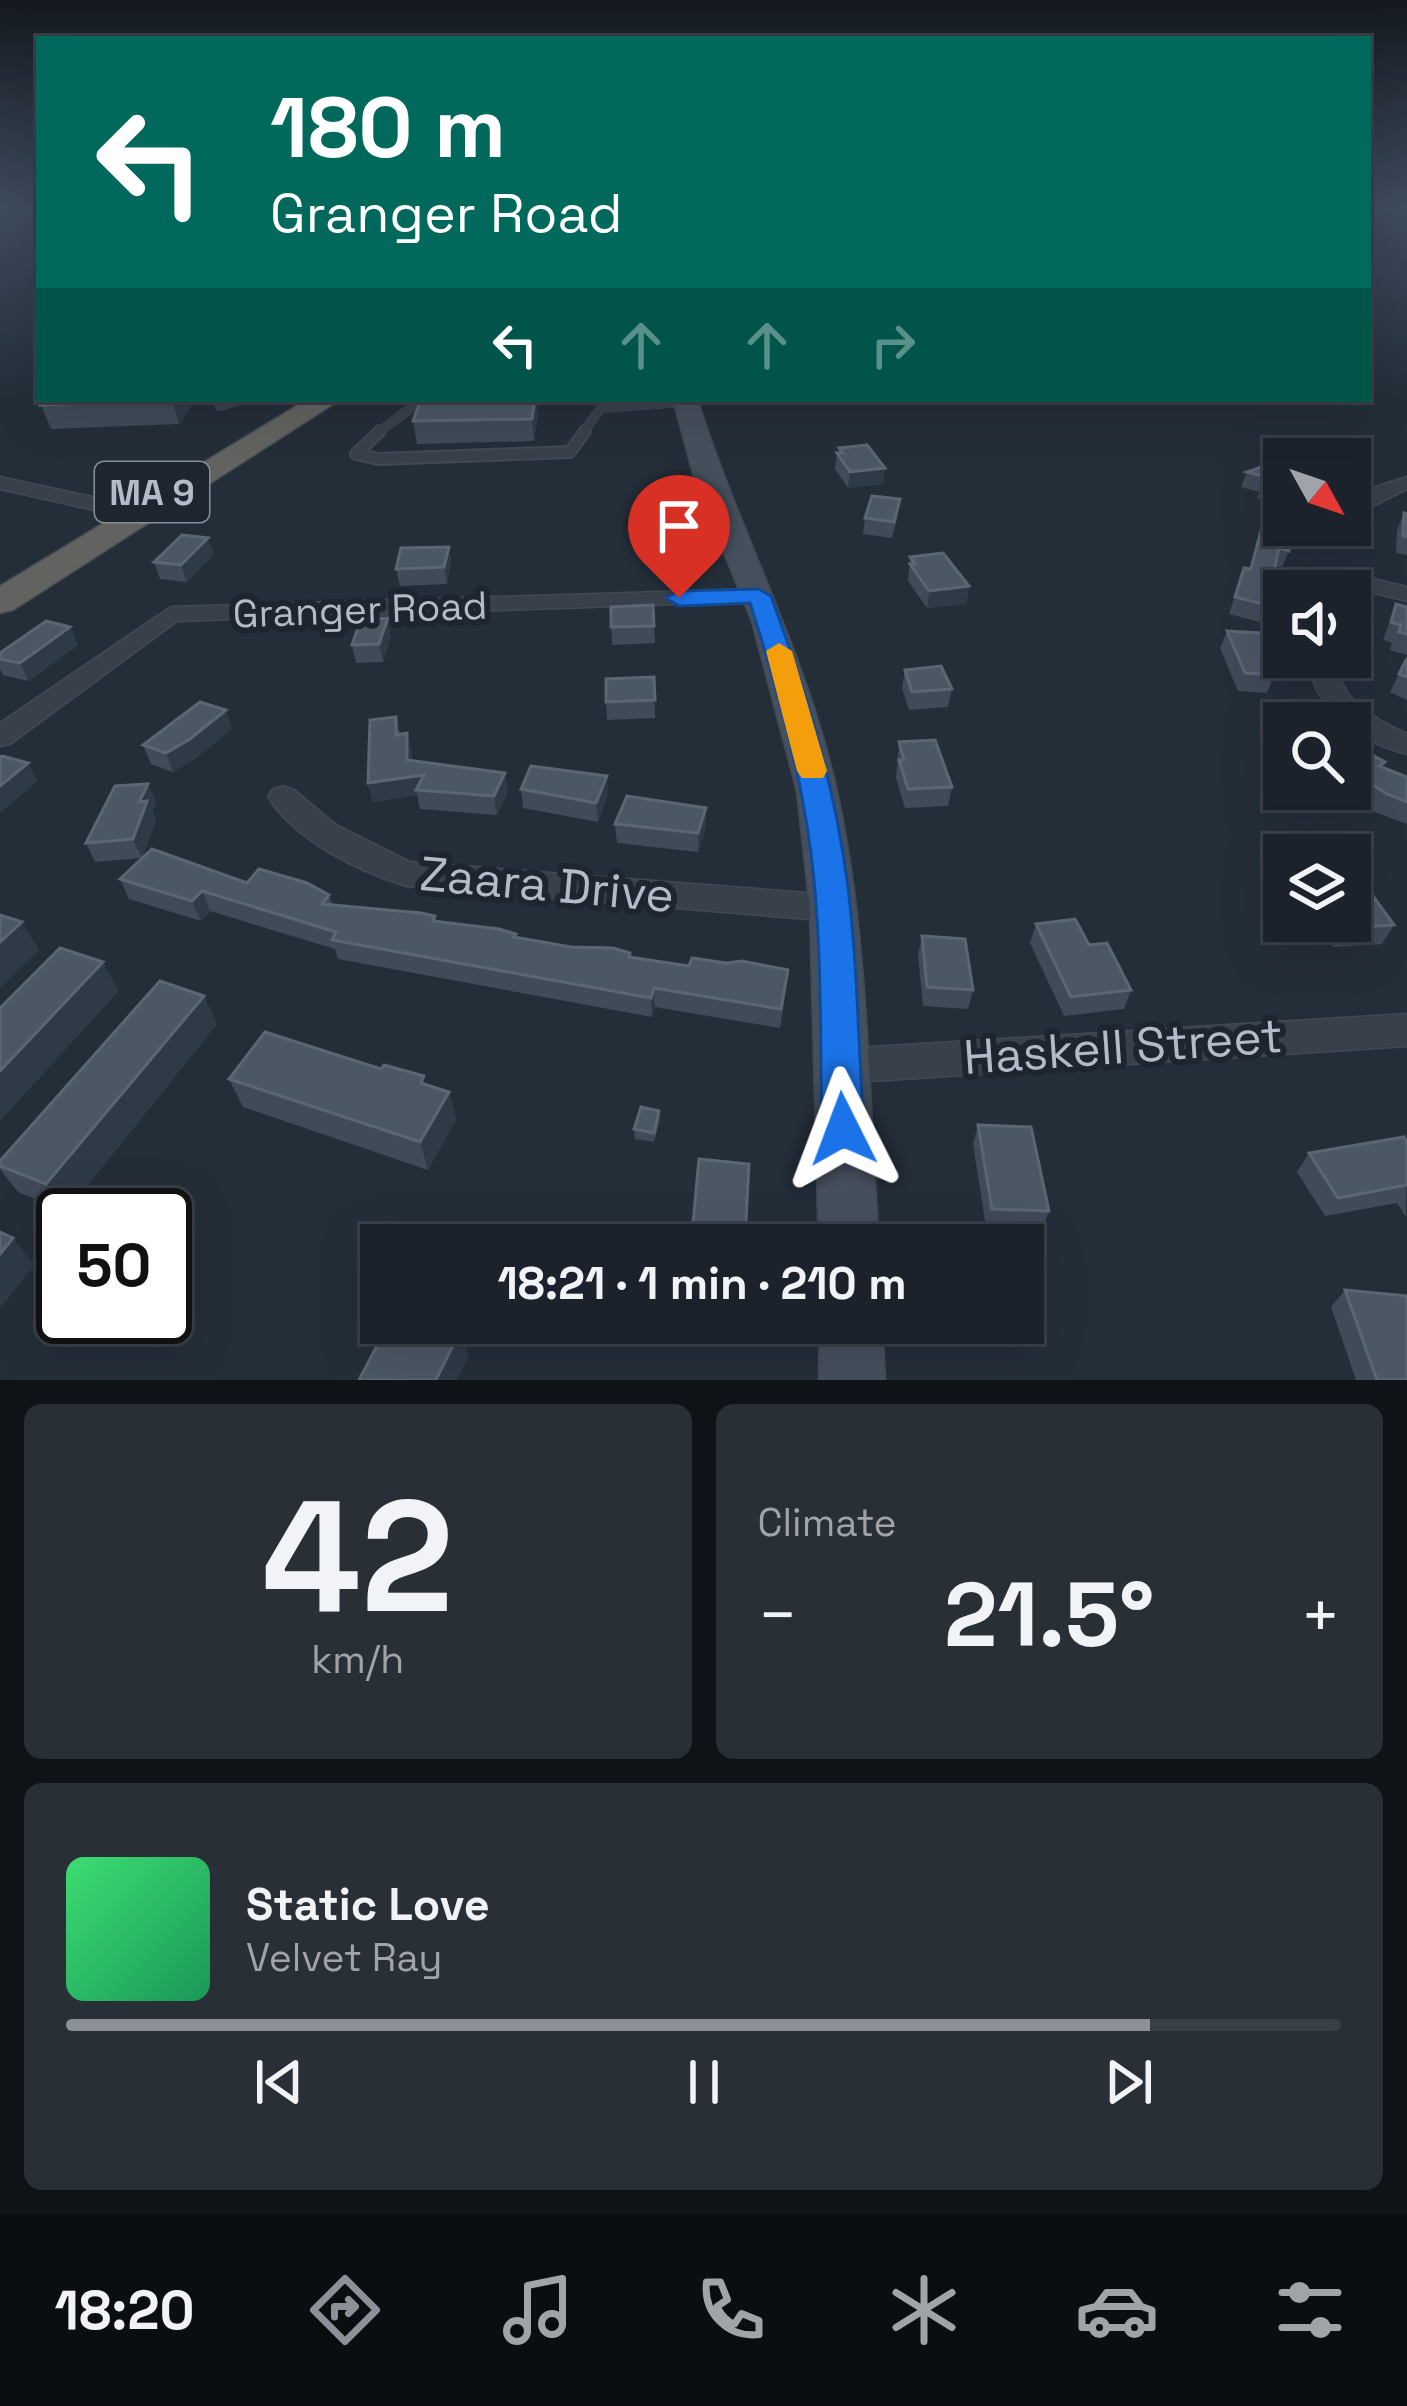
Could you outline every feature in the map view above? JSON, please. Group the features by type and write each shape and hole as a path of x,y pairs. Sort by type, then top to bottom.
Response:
{"highway":[{"name":"MA 9","path":"0,585 298,402"},
{"name":"MA 9","path":"0,602 322,402"}],"main road":[{"path":"686,402 710,484 759,596 808,752 832,908 848,1224"},
{"path":"851,1344 852,1380"}],"street":[{"path":"0,483 121,511"},
{"path":"1407,483 1384,489 1357,506 1343,553 1407,594"},
{"name":"Granger Road","path":"0,736 171,614 759,596"},
{"path":"1324,678 1345,709 1407,745"},
{"name":"Zaara Drive","path":"284,797 305,821 350,850 406,874 832,908"},
{"name":"Haskell Street","path":"840,1066 1407,1030"}],"lane":[{"path":"219,406 233,402"},
{"path":"419,402 355,450 356,454 377,459 571,452 602,404 644,402"}],"building":[{"path":"44,402 106,402 41,405"},
{"path":"420,402 535,402 532,419 413,421"},
{"path":"867,445 885,468 850,472 837,453 843,453 839,448"},
{"path":"872,496 900,499 894,522 865,518"},
{"path":"1263,523 1263,546 1290,546 1289,551 1279,548 1274,570 1263,570 1263,604 1235,597 1244,568 1251,569"},
{"path":"182,535 208,538 181,565 154,562"},
{"path":"449,547 444,567 396,569 401,548"},
{"path":"943,553 969,586 929,591 910,564 915,564 910,557"},
{"path":"1396,604 1407,607 1407,634 1391,622"},
{"path":"653,605 654,626 611,627 611,607"},
{"path":"388,618 379,644 352,645 361,619"},
{"path":"46,621 70,627 20,663 0,659 0,653"},
{"path":"1227,631 1261,633 1263,637 1263,674 1245,673"},
{"path":"941,666 952,689 912,692 905,670"},
{"path":"654,677 655,700 606,702 606,679"},
{"path":"200,702 226,710 166,753 143,745"},
{"path":"396,717 396,735 407,733 407,760 505,773 494,796 416,790 424,775 368,783 370,720"},
{"path":"935,740 952,787 908,789 899,742"},
{"path":"1371,754 1385,762 1379,766 1407,777 1407,802 1371,784"},
{"path":"0,757 28,763 0,786"},
{"path":"531,766 607,776 596,803 521,789"},
{"path":"148,784 139,802 147,801 133,839 86,843 115,786"},
{"path":"627,796 706,808 698,833 615,824"},
{"path":"152,849 247,883 259,869 307,883 329,895 322,904 421,913 435,916 433,921 499,929 516,934 514,937 571,947 613,948 630,953 629,957 689,966 692,958 788,970 781,1009 654,988 651,998 332,940 336,932 202,891 192,901 120,879"},
{"path":"1371,893 1394,925 1371,926"},
{"path":"0,915 22,922 0,942"},
{"path":"1075,919 1089,945 1107,943 1131,990 1071,997 1036,924"},
{"path":"922,936 965,939 973,990 927,987"},
{"path":"60,948 103,962 0,1071 0,1008"},
{"path":"160,981 204,996 46,1184 0,1166 0,1161"},
{"path":"265,1032 381,1069 384,1065 424,1076 421,1083 449,1092 420,1142 229,1079"},
{"path":"641,1107 659,1111 654,1133 634,1129"},
{"path":"978,1125 1031,1127 1049,1211 992,1209"},
{"path":"1404,1137 1407,1185 1338,1198 1309,1153"},
{"path":"699,1159 749,1164 746,1224 693,1224"},
{"path":"0,1232 13,1238 0,1254"},
{"path":"1345,1290 1407,1296 1407,1380 1377,1380"},
{"path":"378,1344 454,1344 436,1380 359,1380"}],"slow traffic":[{"path":"779,651 812,771"}],"route":[{"path":"679,598 759,596 789,681 817,791 831,882 843,1129"}]}
